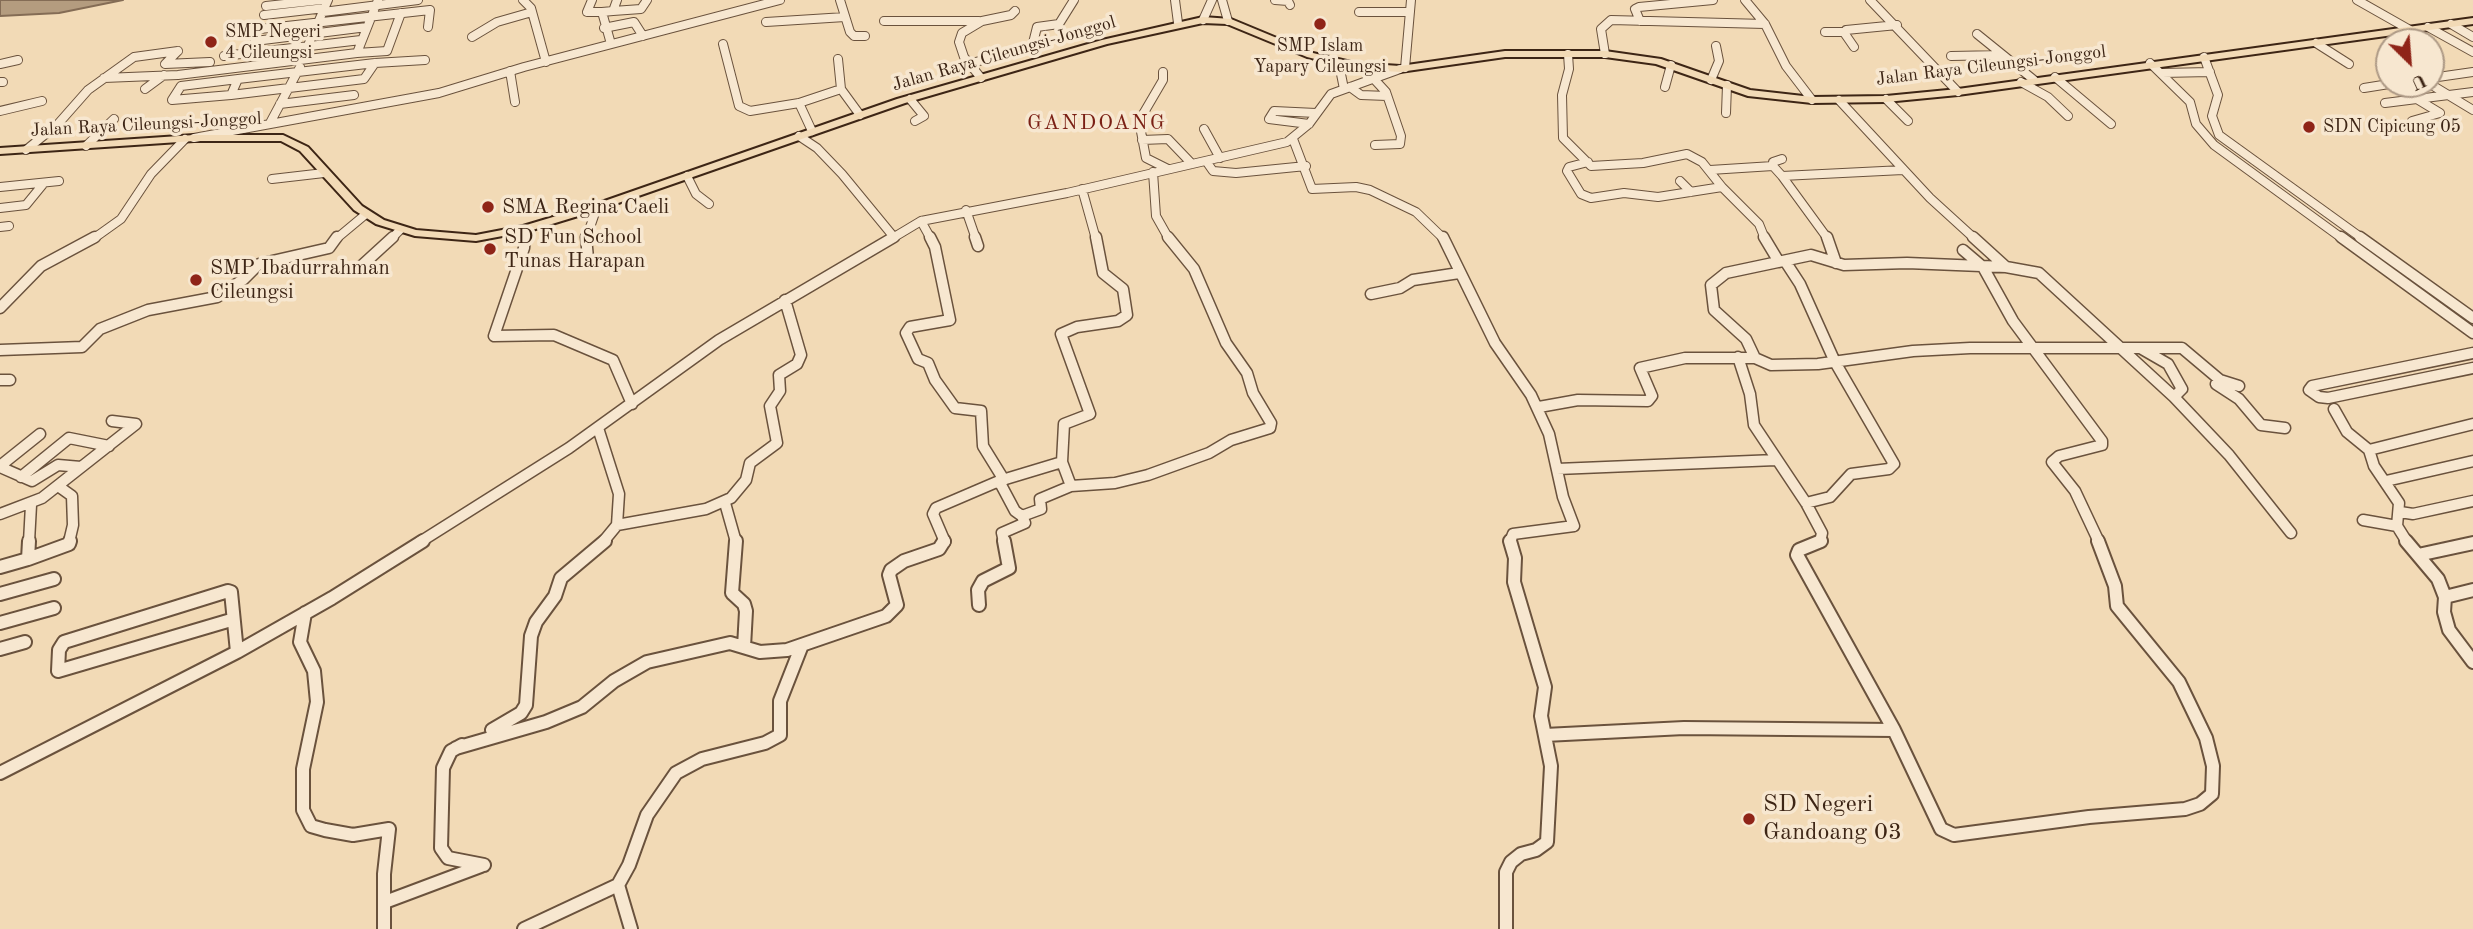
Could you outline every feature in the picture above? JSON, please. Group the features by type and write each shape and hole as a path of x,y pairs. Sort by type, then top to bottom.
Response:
{"main road":[{"name":"Jalan Raya Cileungsi-Jonggol","path":"0,151 189,139 283,138 304,149 366,214 400,230 476,237 525,229 597,207 910,99 1205,17 1226,17 1339,64 1403,68 1484,56 1605,54 1671,65 1772,98 1812,100 1886,99 1958,92 2150,63 2375,35"},
{"name":"Jalan Raya Cileungsi-Jonggol","path":"2422,28 2473,21"}],"street":[{"path":"264,15 324,5 418,0"},
{"path":"523,0 532,12 546,62"},
{"path":"592,0 587,12 641,9 647,0"},
{"path":"613,11 617,0"},
{"path":"0,308 41,266 85,244 121,219 133,205 151,174 189,139 411,100 780,0"},
{"path":"840,0 854,36 865,36"},
{"path":"968,64 1032,47 1037,27 1059,24 1074,0"},
{"path":"1175,0 1178,23"},
{"path":"1205,17 1212,0"},
{"path":"1222,0 1226,17"},
{"path":"1275,0 1288,1 1290,5"},
{"path":"0,773 237,652 305,613 456,522 598,428 719,340 921,221 1082,189 1293,139 1309,124 1331,94 1403,68 1411,0"},
{"path":"1640,21 1635,9 1639,7 1713,0"},
{"path":"1745,0 1765,24 1786,66 1812,100"},
{"path":"1870,0 1897,25 1958,92"},
{"path":"2357,0 2406,28"},
{"path":"266,6 302,1 324,5"},
{"path":"735,1 740,10"},
{"path":"357,53 377,2"},
{"path":"270,123 298,72 324,5"},
{"path":"260,29 432,11 428,26"},
{"path":"884,21 982,21 1011,15 1015,11"},
{"path":"472,37 496,22 532,12"},
{"path":"602,12 604,28 611,44"},
{"path":"1359,12 1410,12"},
{"path":"104,78 164,75 387,51 401,13"},
{"path":"766,22 845,17"},
{"path":"1605,54 1601,39 1605,23 1616,20 1765,24"},
{"path":"981,78 968,64 960,38 969,27 982,21"},
{"path":"604,28 634,22 643,36"},
{"path":"2451,24 2473,37"},
{"path":"1825,32 1897,25"},
{"path":"255,41 367,27"},
{"path":"2428,27 2473,52"},
{"path":"1844,32 1854,47"},
{"path":"1977,34 2034,80"},
{"path":"224,56 361,40"},
{"path":"2316,43 2348,64"},
{"path":"723,44 739,106 757,111 799,103 841,89"},
{"path":"1712,80 1719,61 1716,46"},
{"path":"26,149 58,124 88,90 134,57 180,52 145,76"},
{"path":"1569,54 1569,69 1562,95 1563,138 1597,168 1688,154 1698,158 1759,224 1769,248 1800,284 1835,362 1894,464 1889,469 1851,474 1830,497 1806,503"},
{"path":"1951,56 2002,55"},
{"path":"2204,57 2218,94 2212,116 2215,130 2225,141 2473,318"},
{"path":"838,59 841,89 860,115"},
{"path":"0,64 18,60"},
{"path":"375,64 364,79 173,100 181,86 298,72 375,64 425,60"},
{"path":"165,64 210,62"},
{"path":"2150,63 2190,102 2196,124 2204,136 2473,333"},
{"path":"1339,64 1347,88 1361,95 1387,96"},
{"path":"1665,88 1671,65"},
{"path":"510,71 515,102"},
{"path":"1163,72 1164,78 1152,101 1139,116 1146,158 1168,169"},
{"path":"2162,73 2210,72"},
{"path":"2445,76 2473,72"},
{"path":"145,89 164,75"},
{"path":"2055,77 2111,124"},
{"path":"231,95 238,79"},
{"path":"1374,79 1387,96 1401,143 1375,145"},
{"path":"2021,82 2049,97 2068,116"},
{"path":"1726,113 1727,85"},
{"path":"2364,88 2375,86"},
{"path":"2445,92 2473,110"},
{"path":"2385,103 2473,92"},
{"path":"280,104 354,95"},
{"path":"910,99 924,116 915,121"},
{"path":"1886,99 1908,121"},
{"path":"2412,121 2440,114 2417,99"},
{"path":"1839,100 1954,222 2006,267"},
{"path":"0,111 32,106 42,101"},
{"path":"799,103 812,131"},
{"path":"1309,124 1269,119 1274,111 1316,113"},
{"path":"86,146 114,119"},
{"path":"1204,129 1220,158"},
{"path":"799,136 817,148 842,174 893,236"},
{"path":"1142,140 1168,139 1192,164"},
{"path":"1293,139 1306,166 1308,184 1312,188 1356,187 1370,190 1416,212 1442,235 1495,343 1539,407 1574,526 1513,534 1510,541 1516,558 1514,582 1543,676 1545,687 1541,716 1551,766 1550,830 1547,842 1536,850 1521,854 1511,862 1506,872 1506,929"},
{"path":"1773,166 1773,162 1782,159"},
{"path":"1206,161 1213,171 1236,173 1306,166"},
{"path":"1588,162 1567,168 1581,194 1587,198 1624,193 1658,197 1722,187"},
{"path":"1710,170 1773,166"},
{"path":"1773,166 1826,233 1836,263"},
{"path":"1782,176 1903,170"},
{"path":"1022,516 1041,509 1040,499 1071,486 1115,484 1148,475 1205,455 1231,440 1262,433 1270,428 1271,423 1253,393 1247,373 1224,339 1194,269 1174,247 1156,216 1153,172"},
{"path":"272,179 324,173"},
{"path":"687,176 696,194 709,204"},
{"path":"0,187 59,181"},
{"path":"1680,181 1692,192"},
{"path":"0,208 26,205 44,183"},
{"path":"1071,486 1062,462 1064,424 1090,414 1062,334 1077,327 1118,321 1127,315 1124,289 1103,273 1093,223 1082,189"},
{"path":"2282,194 2296,192"},
{"path":"588,258 584,241 597,207"},
{"path":"966,211 978,246"},
{"path":"0,351 78,348 100,330 148,310 217,297 244,279 259,264 328,248 337,237 366,214"},
{"path":"921,221 934,247 950,320 910,327 906,333 918,359 928,363 935,380 955,408 974,408 981,411 983,446 1016,511 1025,523 1000,534 1009,568 983,580 978,590 979,605"},
{"path":"2330,229 2347,227"},
{"path":"525,229 524,248 494,336 554,335 613,360 632,404"},
{"path":"359,269 400,230"},
{"path":"1738,357 1750,394 1754,425 1806,503 1823,537 1817,545 1799,550 1797,555 1894,730 1941,829 1949,834 2185,808 2200,804 2212,794 2213,766 2200,727 2179,682 2117,606 2115,586 2092,523 2075,491 2052,461 2059,456 2103,442 2013,321 1983,267 1963,250"},
{"path":"1755,358 1746,339 1714,310 1710,290 1726,273 1814,256 1836,263 2006,267 2039,272 2174,397 2229,455 2291,533"},
{"path":"1371,294 1400,288 1413,280 1459,273"},
{"path":"617,525 652,520 724,503 744,484 750,463 777,443 770,406 779,391 779,375 797,364 801,355 785,300"},
{"path":"2139,348 2168,364 2182,389 2174,397"},
{"path":"1539,407 1578,400 1643,402 1652,396 1640,371 1643,366 1685,358 1755,358 1771,365 1835,362 1913,351 2185,349 2225,383 2239,386"},
{"path":"2473,353 2312,386 2309,390 2314,395 2328,398 2473,368"},
{"path":"2214,375 2218,386 2239,399 2261,425 2285,428"},
{"path":"2334,409 2347,432 2369,450 2375,467 2394,491 2400,512 2397,526"},
{"path":"1,512 31,505 136,424 112,421"},
{"path":"2369,450 2371,447 2473,424"},
{"path":"385,902 484,865 448,858 441,849 443,768 451,751 521,713 528,699 528,655 536,622 555,596 565,572 605,541 617,525 619,494 598,428"},
{"path":"40,435 0,467 35,481 62,464 81,467"},
{"path":"21,477 69,438 108,446"},
{"path":"1557,469 1776,460"},
{"path":"2386,481 2473,461"},
{"path":"456,748 546,722 582,707 614,681 647,662 722,644 760,652 802,645 892,611 897,605 889,575 891,570 904,561 939,549 944,543 933,514 936,508 1001,480 1062,462"},
{"path":"0,567 72,542 72,496 58,486"},
{"path":"2400,512 2413,514 2473,501"},
{"path":"724,503 736,537 731,586 735,598 745,606 744,647"},
{"path":"28,559 31,505"},
{"path":"2363,520 2397,526 2438,579 2445,597 2444,612 2449,630 2468,645 2473,661"},
{"path":"2417,555 2473,543"},
{"path":"0,594 54,579"},
{"path":"2445,597 2473,590"},
{"path":"232,620 58,671 60,650 64,642 228,591 231,592 237,652"},
{"path":"0,623 54,608"},
{"path":"305,613 300,642 314,671 317,702 303,769 303,810 311,826 325,830 353,835 389,829 384,874 384,929"},
{"path":"0,649 25,642"},
{"path":"524,929 618,885 629,865 648,815 676,773 702,759 765,743 780,735 780,701 802,645"},
{"path":"1545,735 1684,728 1894,730"},
{"path":"618,885 631,929"}],"shaded area":[{"path":"0,0 123,0 59,13 0,16"}],"place":[{"name":"SMP Islam Yapary Cileungsi","path":"1320,24"},
{"name":"SMP Negeri 4 Cileungsi","path":"211,42"},
{"name":"SDN Cipicung 05","path":"2309,127"},
{"name":"SMA Regina Caeli","path":"488,207"},
{"name":"SD Fun School Tunas Harapan","path":"490,249"},
{"name":"SMP Ibadurrahman Cileungsi","path":"196,280"},
{"name":"SD Negeri Gandoang 03","path":"1749,819"}],"district":[{"name":"GANDOANG","path":"1097,123"}]}
